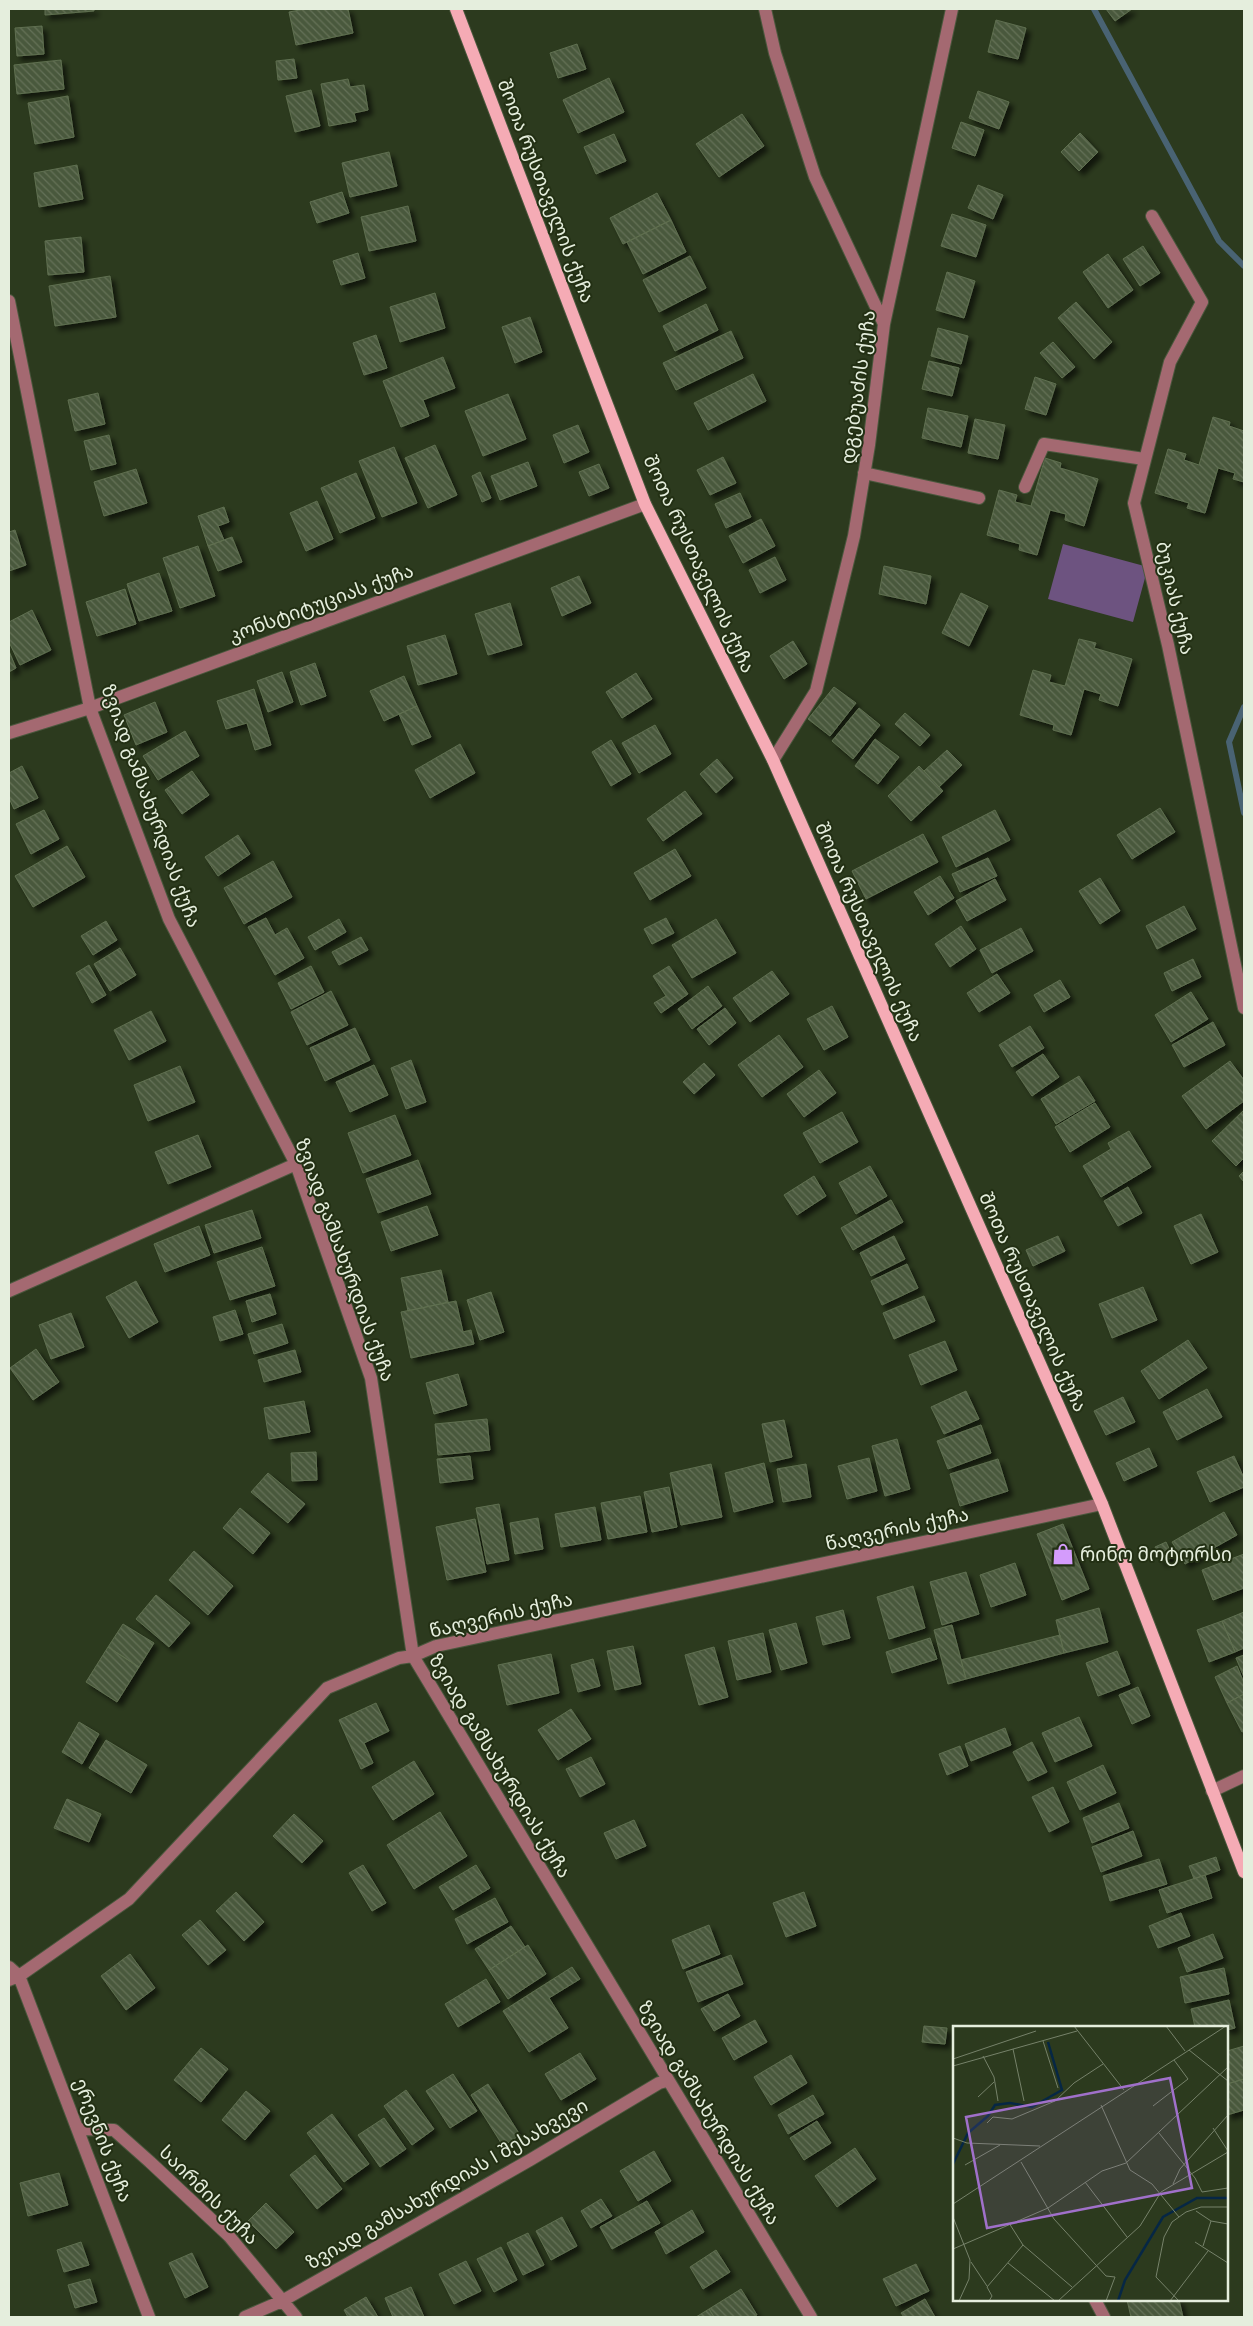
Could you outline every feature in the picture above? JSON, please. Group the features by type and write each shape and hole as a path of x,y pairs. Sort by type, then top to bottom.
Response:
{"main road":[{"name":"შოთა რუსთაველის ქუჩა","path":"456,9 645,504 773,760 1102,1504 1244,1872"}],"street":[{"path":"765,9 776,53 815,177 884,324"},
{"name":"დგებუაძის ქუჩა","path":"773,760 816,691 854,536 884,324 952,9"},
{"name":"ბუკიას ქუჩა","path":"1152,216 1202,302 1170,362 1134,503 1168,645 1244,1008"},
{"name":"ზვიად გამსახურდიას ქუჩა","path":"9,301 90,708 169,919 296,1164 371,1378 413,1656 667,2081 811,2317"},
{"path":"1025,488 1044,444 1144,459"},
{"path":"864,474 979,498"},
{"name":"კონსტიტუციას ქუჩა","path":"9,733 90,708 645,504"},
{"path":"9,1291 296,1164"},
{"name":"წაღვერის ქუჩა","path":"14,1978 129,1899 327,1688 399,1658 413,1656 436,1646 1102,1504"},
{"path":"1212,1791 1244,1776"},
{"path":"9,1967 14,1978"},
{"name":"ერევნის ქუჩა","path":"14,1978 79,2129 149,2317"},
{"name":"ზვიად გამსახურდიას I შესახვევი","path":"244,2317 282,2301 530,2160 659,2083 667,2081"},
{"name":"საირმის ქუჩა","path":"79,2129 114,2130 229,2236 296,2317"},
{"path":"1096,2301 1104,2317"}],"shaded area":[{"path":"1063,544 1148,567 1133,622 1048,599"}],"building":[{"path":"45,9 94,9 94,11 45,15"},
{"path":"305,9 348,9 353,33 296,45 289,12"},
{"path":"1106,9 1132,9 1115,21"},
{"path":"996,20 1026,28 1018,59 988,52"},
{"path":"42,26 44,54 17,56 15,28"},
{"path":"577,44 586,69 558,78 550,53"},
{"path":"294,59 297,78 278,80 276,61"},
{"path":"61,60 64,89 17,94 14,65"},
{"path":"609,78 624,112 578,133 563,100"},
{"path":"348,79 350,87 364,85 368,110 354,113 356,121 329,126 321,84"},
{"path":"311,90 320,126 295,132 286,96"},
{"path":"978,91 1009,102 999,129 969,118"},
{"path":"68,96 74,137 35,144 28,103"},
{"path":"742,114 764,146 719,177 696,144"},
{"path":"961,122 984,130 975,156 952,148"},
{"path":"1080,133 1098,152 1079,171 1061,152"},
{"path":"614,134 626,161 596,174 584,147"},
{"path":"389,152 397,186 350,197 342,163"},
{"path":"77,165 83,199 39,207 34,173"},
{"path":"978,185 1003,195 993,219 968,208"},
{"path":"342,192 349,213 317,223 310,202"},
{"path":"657,193 671,220 623,244 610,218"},
{"path":"408,206 416,241 369,251 361,217"},
{"path":"952,214 986,225 976,257 941,246"},
{"path":"671,220 686,252 643,274 627,242"},
{"path":"81,237 84,272 48,275 45,241"},
{"path":"1143,246 1160,273 1140,286 1123,259"},
{"path":"358,253 365,278 341,285 333,261"},
{"path":"1108,254 1133,290 1108,308 1083,272"},
{"path":"690,256 706,288 659,312 643,280"},
{"path":"947,272 975,281 964,318 936,310"},
{"path":"110,276 116,317 55,326 49,286"},
{"path":"435,293 445,328 400,342 390,307"},
{"path":"1076,302 1112,342 1094,359 1058,318"},
{"path":"706,304 718,330 675,351 663,326"},
{"path":"530,317 542,352 515,363 502,327"},
{"path":"938,328 968,336 961,364 931,356"},
{"path":"731,331 743,358 676,390 663,363"},
{"path":"376,335 387,368 364,375 353,343"},
{"path":"1053,342 1075,367 1062,378 1040,353"},
{"path":"443,357 455,388 423,400 429,416 401,427 383,381"},
{"path":"929,361 959,368 952,396 922,389"},
{"path":"753,374 766,401 708,430 694,403"},
{"path":"1035,377 1056,384 1046,415 1025,409"},
{"path":"98,393 105,424 75,431 68,400"},
{"path":"508,394 526,439 483,456 465,411"},
{"path":"928,408 968,416 961,447 922,438"},
{"path":"1213,417 1230,422 1229,426 1244,431 1244,482 1233,479 1235,473 1218,468 1205,513 1187,508 1189,503 1155,493 1168,449 1186,454 1184,460 1199,465"},
{"path":"975,419 1005,425 998,459 968,453"},
{"path":"578,425 589,452 564,463 553,435"},
{"path":"109,435 116,464 91,470 84,441"},
{"path":"435,445 457,495 428,508 405,458"},
{"path":"394,447 417,503 382,517 359,461"},
{"path":"723,457 736,483 710,495 697,470"},
{"path":"1045,458 1061,463 1060,468 1098,479 1084,526 1065,520 1066,514 1050,510 1037,555 1019,550 1020,544 987,535 999,490 1017,495 1015,502 1031,506"},
{"path":"528,462 537,486 500,500 491,476"},
{"path":"599,464 609,488 589,496 579,472"},
{"path":"136,469 147,503 104,516 94,482"},
{"path":"480,472 491,498 482,502 472,476"},
{"path":"356,473 375,518 340,533 321,488"},
{"path":"740,493 751,517 726,528 715,504"},
{"path":"317,501 333,539 306,551 290,513"},
{"path":"224,507 229,522 218,526 224,540 208,546 198,516"},
{"path":"761,519 775,546 743,563 729,536"},
{"path":"15,530 26,565 9,571 9,532"},
{"path":"232,537 242,562 218,571 208,546"},
{"path":"198,546 215,596 180,608 163,558"},
{"path":"775,557 786,580 760,593 749,570"},
{"path":"884,566 931,576 926,604 879,594"},
{"path":"159,573 172,611 139,621 127,584"},
{"path":"579,576 591,603 562,616 551,588"},
{"path":"125,589 136,624 97,636 86,602"},
{"path":"961,593 988,606 969,646 942,633"},
{"path":"510,603 522,645 488,655 475,614"},
{"path":"32,610 51,650 20,665 9,642 9,622"},
{"path":"445,635 457,674 418,685 407,646"},
{"path":"1079,639 1096,643 1094,648 1132,659 1118,706 1099,700 1101,694 1084,689 1071,735 1053,730 1054,725 1020,715 1033,670 1051,675 1049,682 1065,686"},
{"path":"793,641 807,664 784,679 770,656"},
{"path":"9,651 16,668 9,672"},
{"path":"315,663 326,696 301,705 290,672"},
{"path":"282,672 293,702 268,712 257,681"},
{"path":"636,673 652,699 622,718 606,692"},
{"path":"404,676 417,706 384,721 370,691"},
{"path":"834,687 856,703 830,736 808,719"},
{"path":"254,689 271,745 255,750 247,723 226,729 217,701"},
{"path":"155,702 167,732 136,745 124,715"},
{"path":"417,706 431,737 412,745 399,714"},
{"path":"859,708 880,725 853,759 832,741"},
{"path":"905,713 930,735 920,746 895,724"},
{"path":"655,725 671,754 639,773 622,743"},
{"path":"185,731 199,756 158,780 143,756"},
{"path":"875,739 899,757 878,784 855,766"},
{"path":"611,740 631,774 611,786 592,752"},
{"path":"460,744 475,773 430,798 415,770"},
{"path":"947,750 962,765 939,787 924,771"},
{"path":"717,759 733,778 716,793 700,774"},
{"path":"22,766 38,798 14,809 9,798 9,773"},
{"path":"919,766 943,791 911,821 888,796"},
{"path":"192,771 209,795 182,814 165,790"},
{"path":"685,791 702,814 663,841 647,819"},
{"path":"1160,808 1175,832 1132,859 1117,835"},
{"path":"44,810 59,839 31,854 16,824"},
{"path":"995,810 1010,840 956,867 942,837"},
{"path":"923,834 938,862 866,899 852,871"},
{"path":"238,835 250,854 218,876 205,857"},
{"path":"67,846 85,877 33,907 15,876"},
{"path":"675,849 691,876 650,900 634,873"},
{"path":"988,858 997,876 960,892 952,874"},
{"path":"273,861 292,897 244,924 224,888"},
{"path":"940,876 954,898 928,915 914,892"},
{"path":"1100,878 1120,911 1100,924 1079,891"},
{"path":"995,879 1006,900 967,921 956,901"},
{"path":"1184,906 1196,929 1157,949 1146,926"},
{"path":"266,918 275,935 287,928 304,958 275,975 248,927"},
{"path":"666,918 674,933 652,944 644,929"},
{"path":"339,919 346,932 315,950 308,937"},
{"path":"716,919 736,953 692,978 672,945"},
{"path":"106,921 117,940 93,955 81,936"},
{"path":"961,926 976,949 950,967 935,944"},
{"path":"1021,928 1033,951 992,973 980,950"},
{"path":"361,937 368,950 339,965 332,952"},
{"path":"120,948 136,975 110,991 94,964"},
{"path":"1193,959 1201,977 1172,991 1164,973"},
{"path":"89,965 106,995 92,1003 76,973"},
{"path":"311,966 324,992 291,1009 278,983"},
{"path":"669,966 688,994 661,1013 654,1003 666,996 653,976"},
{"path":"772,971 789,994 750,1022 733,998"},
{"path":"997,974 1010,993 979,1012 967,993"},
{"path":"1060,980 1070,997 1044,1012 1034,995"},
{"path":"708,986 722,1006 692,1029 678,1009"},
{"path":"331,991 348,1025 307,1045 291,1012"},
{"path":"1191,992 1208,1019 1171,1042 1155,1015"},
{"path":"832,1006 848,1037 824,1050 807,1019"},
{"path":"725,1008 736,1023 709,1045 697,1029"},
{"path":"151,1011 166,1041 129,1060 114,1030"},
{"path":"1213,1022 1225,1045 1184,1067 1172,1045"},
{"path":"1030,1026 1044,1048 1012,1067 999,1045"},
{"path":"355,1028 370,1060 325,1081 310,1048"},
{"path":"779,1035 803,1067 762,1097 738,1065"},
{"path":"1043,1054 1059,1077 1032,1096 1016,1072"},
{"path":"411,1060 426,1102 406,1109 391,1068"},
{"path":"1230,1061 1244,1080 1244,1101 1206,1129 1182,1096"},
{"path":"704,1063 715,1075 694,1094 683,1082"},
{"path":"374,1065 388,1095 350,1112 336,1082"},
{"path":"180,1066 195,1102 148,1121 134,1085"},
{"path":"819,1070 836,1093 804,1117 787,1094"},
{"path":"1079,1076 1095,1101 1056,1124 1041,1099"},
{"path":"1095,1103 1110,1127 1070,1152 1055,1127"},
{"path":"1244,1110 1244,1158 1236,1166 1212,1141"},
{"path":"842,1112 858,1142 820,1163 803,1133"},
{"path":"395,1115 411,1155 363,1173 348,1133"},
{"path":"1129,1131 1151,1167 1101,1197 1083,1166 1111,1149 1108,1143"},
{"path":"198,1135 211,1167 168,1184 155,1152"},
{"path":"418,1160 431,1194 378,1213 366,1179"},
{"path":"870,1166 887,1196 856,1214 839,1183"},
{"path":"1244,1171 1244,1182 1239,1176"},
{"path":"814,1176 826,1196 797,1215 784,1195"},
{"path":"1128,1187 1142,1213 1118,1226 1104,1201"},
{"path":"891,1200 903,1222 853,1250 841,1228"},
{"path":"427,1206 438,1235 391,1251 381,1222"},
{"path":"252,1210 261,1238 214,1253 205,1225"},
{"path":"1201,1214 1218,1252 1191,1264 1174,1226"},
{"path":"199,1226 210,1255 165,1272 154,1244"},
{"path":"894,1236 905,1259 871,1276 860,1253"},
{"path":"1058,1236 1065,1251 1033,1266 1026,1250"},
{"path":"262,1247 275,1286 230,1300 217,1262"},
{"path":"907,1264 918,1288 882,1305 871,1281"},
{"path":"441,1270 448,1302 408,1311 401,1278"},
{"path":"136,1281 158,1322 129,1338 106,1297"},
{"path":"1143,1287 1157,1320 1112,1338 1099,1304"},
{"path":"491,1292 504,1332 480,1340 467,1300"},
{"path":"270,1294 276,1314 252,1322 246,1301"},
{"path":"924,1296 935,1321 894,1339 883,1313"},
{"path":"456,1301 463,1332 471,1330 474,1344 411,1358 401,1312"},
{"path":"235,1310 243,1334 220,1341 213,1317"},
{"path":"71,1313 84,1347 51,1359 39,1325"},
{"path":"282,1324 288,1343 254,1354 248,1334"},
{"path":"1188,1340 1207,1368 1159,1399 1141,1371"},
{"path":"945,1341 957,1370 921,1385 909,1355"},
{"path":"36,1349 59,1382 33,1400 10,1368"},
{"path":"295,1350 301,1372 264,1382 258,1360"},
{"path":"458,1374 467,1405 434,1414 426,1383"},
{"path":"1207,1389 1222,1417 1177,1440 1163,1412"},
{"path":"966,1391 979,1419 944,1434 931,1407"},
{"path":"1123,1397 1135,1422 1106,1435 1094,1411"},
{"path":"304,1401 310,1432 269,1439 264,1408"},
{"path":"487,1419 490,1450 438,1455 435,1424"},
{"path":"784,1420 792,1457 770,1462 762,1424"},
{"path":"981,1425 991,1453 948,1469 937,1441"},
{"path":"897,1439 910,1489 885,1496 872,1446"},
{"path":"1149,1448 1157,1466 1124,1481 1116,1463"},
{"path":"316,1452 317,1480 292,1481 291,1453"},
{"path":"470,1456 473,1479 440,1483 437,1459"},
{"path":"1234,1456 1244,1478 1244,1487 1210,1502 1197,1472"},
{"path":"869,1458 877,1491 847,1499 838,1466"},
{"path":"998,1459 1008,1491 960,1506 950,1474"},
{"path":"764,1463 773,1502 734,1512 725,1473"},
{"path":"711,1464 722,1517 681,1525 670,1473"},
{"path":"806,1464 811,1497 783,1502 777,1469"},
{"path":"268,1473 305,1504 288,1523 251,1492"},
{"path":"669,1487 677,1527 652,1532 644,1492"},
{"path":"640,1496 647,1532 608,1539 601,1503"},
{"path":"499,1504 509,1560 487,1564 476,1508"},
{"path":"595,1507 601,1540 561,1547 555,1514"},
{"path":"240,1508 270,1533 253,1554 223,1528"},
{"path":"1224,1512 1237,1535 1185,1564 1172,1542"},
{"path":"538,1518 543,1549 515,1554 510,1523"},
{"path":"475,1519 486,1572 447,1580 436,1527"},
{"path":"1063,1524 1089,1589 1062,1600 1037,1534"},
{"path":"1166,1542 1173,1557 1162,1562 1155,1547"},
{"path":"194,1551 233,1586 208,1615 169,1580"},
{"path":"1244,1554 1244,1588 1213,1600 1202,1570"},
{"path":"1015,1563 1026,1595 991,1607 980,1575"},
{"path":"966,1572 979,1614 942,1625 930,1582"},
{"path":"913,1586 925,1628 889,1639 877,1597"},
{"path":"156,1595 190,1623 169,1647 136,1619"},
{"path":"1099,1608 1108,1642 1064,1653 1056,1620"},
{"path":"843,1610 850,1638 823,1645 816,1617"},
{"path":"1244,1612 1244,1648 1235,1652 1222,1621"},
{"path":"1222,1621 1235,1652 1209,1662 1197,1630"},
{"path":"796,1623 807,1663 781,1670 769,1630"},
{"path":"123,1624 154,1643 139,1667 108,1647"},
{"path":"952,1625 966,1679 948,1684 934,1630"},
{"path":"763,1633 771,1672 737,1680 728,1641"},
{"path":"1060,1635 1064,1653 966,1679 961,1660"},
{"path":"930,1638 937,1659 892,1673 886,1652"},
{"path":"633,1646 641,1684 615,1690 607,1651"},
{"path":"108,1647 139,1667 117,1702 86,1682"},
{"path":"714,1647 728,1697 699,1705 685,1655"},
{"path":"1117,1651 1130,1684 1098,1696 1086,1663"},
{"path":"551,1654 559,1693 507,1705 498,1665"},
{"path":"1244,1655 1244,1677 1236,1658"},
{"path":"593,1659 600,1686 578,1692 571,1665"},
{"path":"1237,1666 1244,1683 1244,1694 1227,1703 1215,1677"},
{"path":"1138,1687 1150,1716 1132,1724 1119,1695"},
{"path":"1244,1694 1244,1731 1242,1732 1227,1703"},
{"path":"376,1703 389,1731 364,1743 373,1763 361,1769 339,1720"},
{"path":"571,1709 591,1739 558,1760 538,1730"},
{"path":"1079,1717 1092,1746 1055,1762 1042,1733"},
{"path":"79,1722 99,1734 82,1764 62,1752"},
{"path":"1005,1728 1011,1745 971,1761 965,1744"},
{"path":"106,1740 147,1765 131,1793 89,1768"},
{"path":"1032,1742 1047,1772 1028,1781 1013,1752"},
{"path":"960,1746 968,1766 947,1775 939,1754"},
{"path":"591,1757 605,1784 580,1797 566,1769"},
{"path":"414,1761 434,1794 393,1820 372,1787"},
{"path":"1103,1765 1116,1793 1080,1810 1067,1782"},
{"path":"1053,1787 1069,1822 1049,1832 1032,1797"},
{"path":"67,1799 101,1814 89,1842 54,1828"},
{"path":"1119,1803 1129,1828 1092,1843 1083,1818"},
{"path":"440,1812 467,1856 414,1889 387,1845"},
{"path":"294,1814 323,1841 302,1863 273,1836"},
{"path":"634,1820 646,1846 616,1859 604,1833"},
{"path":"1133,1831 1142,1856 1101,1872 1092,1847"},
{"path":"1216,1857 1220,1870 1194,1879 1189,1866"},
{"path":"1159,1859 1167,1884 1110,1901 1103,1876"},
{"path":"363,1865 386,1903 372,1911 349,1873"},
{"path":"476,1865 490,1888 453,1910 439,1887"},
{"path":"1205,1875 1212,1898 1167,1913 1159,1890"},
{"path":"236,1892 264,1922 244,1941 216,1911"},
{"path":"804,1892 816,1926 786,1937 773,1903"},
{"path":"495,1898 508,1922 467,1944 455,1919"},
{"path":"1181,1913 1190,1936 1158,1948 1149,1926"},
{"path":"200,1920 226,1950 208,1965 182,1935"},
{"path":"709,1925 720,1954 683,1969 672,1940"},
{"path":"511,1926 525,1947 489,1970 475,1949"},
{"path":"1213,1934 1223,1958 1187,1972 1178,1948"},
{"path":"528,1945 546,1974 508,1999 489,1970"},
{"path":"130,1954 155,1988 126,2010 101,1976"},
{"path":"731,1955 743,1984 698,2002 686,1972"},
{"path":"572,1967 580,1979 549,1998 568,2028 529,2052 503,2011"},
{"path":"1224,1968 1229,1994 1185,2003 1180,1977"},
{"path":"486,1979 500,2002 458,2027 445,2004"},
{"path":"728,1994 740,2016 714,2031 701,2009"},
{"path":"1229,2000 1235,2028 1228,2030 1228,2026 1195,2026 1191,2009"},
{"path":"755,2020 767,2042 734,2060 722,2038"},
{"path":"924,2026 947,2028 945,2044 922,2042"},
{"path":"1244,2046 1244,2079 1228,2084 1228,2051"},
{"path":"201,2048 228,2069 201,2102 174,2080"},
{"path":"580,2053 596,2079 561,2100 545,2074"},
{"path":"791,2055 807,2083 771,2105 754,2077"},
{"path":"453,2074 477,2111 450,2128 426,2091"},
{"path":"1244,2079 1244,2110 1228,2115 1228,2084"},
{"path":"488,2084 520,2135 503,2146 471,2095"},
{"path":"406,2090 434,2129 412,2145 384,2106"},
{"path":"246,2091 270,2111 245,2140 222,2120"},
{"path":"813,2095 824,2114 788,2134 778,2115"},
{"path":"332,2114 369,2164 344,2182 307,2133"},
{"path":"384,2118 406,2149 380,2167 358,2135"},
{"path":"817,2121 831,2143 804,2160 790,2138"},
{"path":"855,2148 876,2179 837,2207 815,2176"},
{"path":"654,2151 671,2181 638,2201 620,2171"},
{"path":"315,2155 342,2189 317,2209 290,2175"},
{"path":"59,2173 68,2205 28,2216 20,2183"},
{"path":"601,2199 612,2216 591,2228 581,2211"},
{"path":"647,2201 660,2223 612,2249 600,2227"},
{"path":"266,2203 294,2232 276,2249 248,2221"},
{"path":"692,2210 704,2232 666,2254 655,2232"},
{"path":"562,2217 577,2246 551,2260 536,2231"},
{"path":"528,2233 544,2265 523,2275 507,2243"},
{"path":"81,2242 89,2265 64,2272 57,2250"},
{"path":"501,2247 517,2280 494,2292 477,2259"},
{"path":"716,2250 730,2272 703,2289 690,2267"},
{"path":"192,2253 208,2287 185,2298 169,2263"},
{"path":"466,2261 481,2291 454,2304 439,2274"},
{"path":"916,2264 929,2291 896,2306 883,2279"},
{"path":"90,2279 97,2302 75,2308 68,2285"},
{"path":"411,2287 424,2317 393,2317 385,2298"},
{"path":"741,2289 757,2315 753,2317 714,2317 709,2309"},
{"path":"366,2297 378,2317 348,2317 344,2310"},
{"path":"925,2299 935,2317 904,2317 901,2313"},
{"path":"1127,2301 1179,2301 1183,2317 1131,2317"},
{"path":"709,2309 714,2317 696,2317"}],"waterway":[{"path":"1094,9 1219,241 1244,266"},
{"path":"1244,707 1229,742 1244,813"}],"place":[{"name":"რინო მოტორსი","path":"1063,1554"}]}
